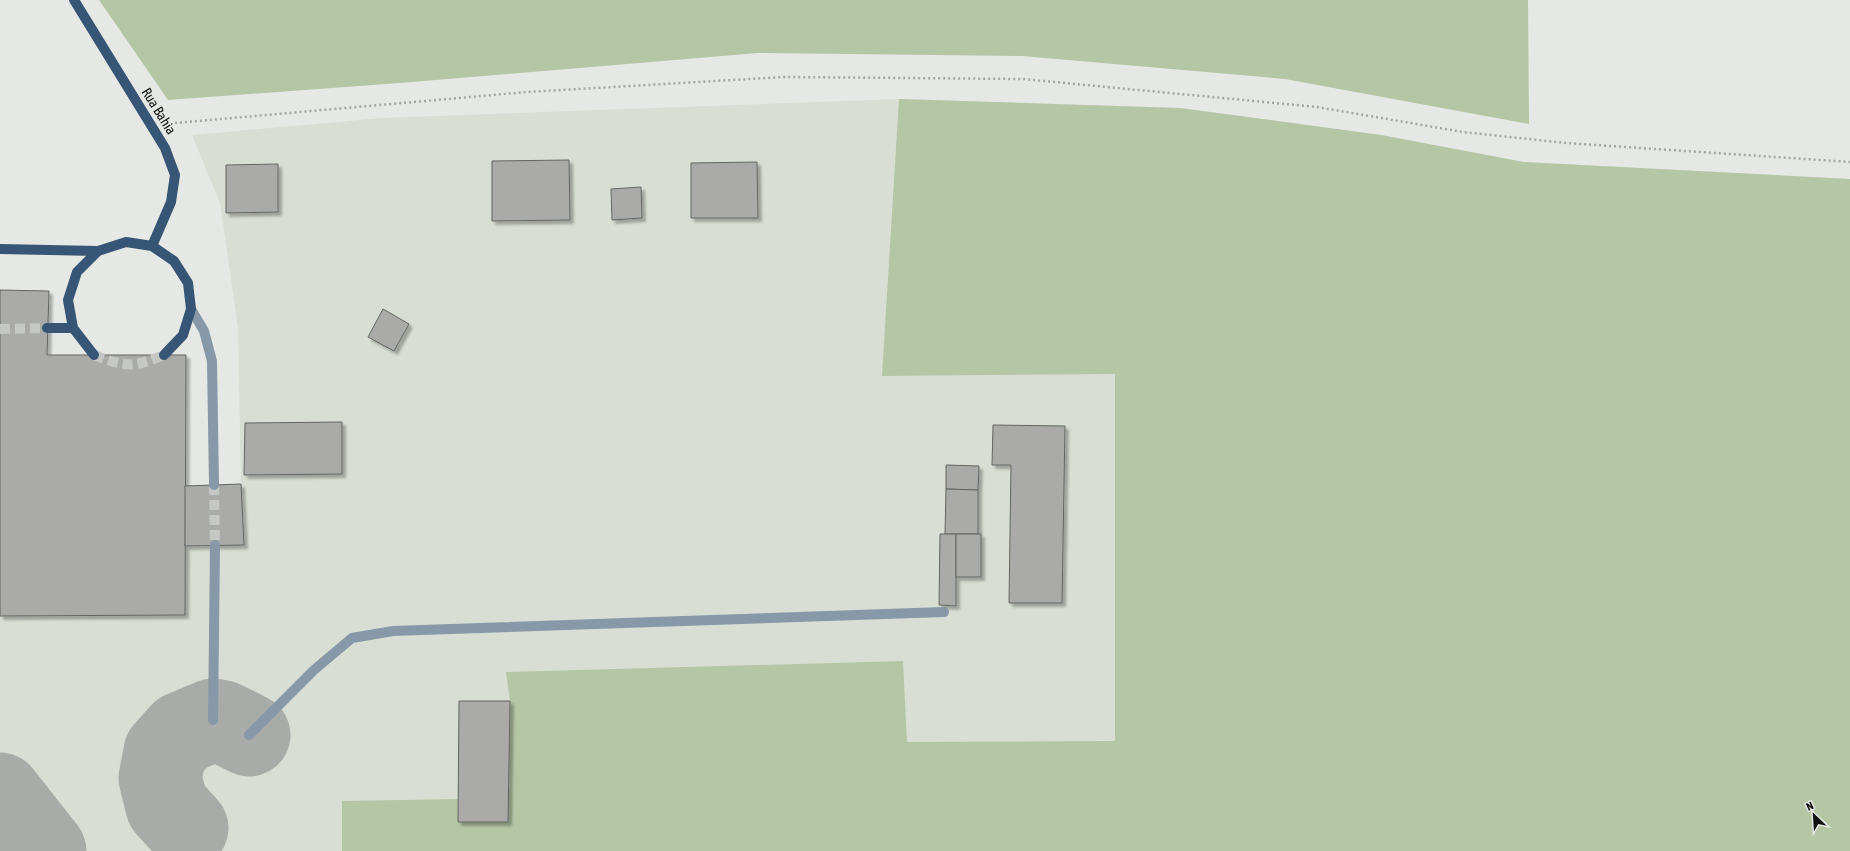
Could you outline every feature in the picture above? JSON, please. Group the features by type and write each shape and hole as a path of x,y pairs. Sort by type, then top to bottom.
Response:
{"main road":[{"name":"Rua Bahia","path":"74,0 165,148 175,175 171,202 152,246"},
{"path":"0,249 98,251 126,242 152,246 174,261 188,283 191,310 182,335 164,355"},
{"path":"94,354 73,328 68,300 77,272 98,251"},
{"path":"47,328 73,328"}],"lane":[{"path":"191,310 204,331 212,360 214,485"},
{"path":"213,720 215,546"},
{"path":"249,735 314,670 352,638 393,631 944,612"}],"path":[{"path":"150,125 527,92 784,76 1023,79 1317,107 1463,132 1566,143 1850,162"}],"shaded area":[{"path":"899,99 1180,108 1381,135 1524,162 1850,179 1850,851 0,851 0,290 49,291 47,355 186,355 185,486 241,484 238,328 220,203 192,135 382,118"}],"green space":[{"path":"99,0 1528,0 1529,124 1285,79 1022,56 758,53 400,83 168,100"},
{"path":"899,99 1180,108 1381,135 1524,162 1850,179 1850,851 342,851 342,801 458,799 458,822 508,822 510,701 506,672 903,661 907,742 1115,741 1115,374 882,376"}],"building":[{"path":"569,160 570,220 492,221 492,161"},
{"path":"757,162 758,218 691,218 691,163"},
{"path":"278,164 278,212 226,213 226,165"},
{"path":"641,187 642,218 612,220 611,189"},
{"path":"0,290 49,291 47,355 186,355 185,615 0,616"},
{"path":"383,309 409,324 394,351 368,337"},
{"path":"342,422 342,474 244,475 245,423"},
{"path":"993,425 1065,426 1062,603 1009,603 1011,465 992,465"},
{"path":"946,465 979,466 978,490 946,489"},
{"path":"241,484 244,545 185,546 185,486"},
{"path":"946,489 978,490 978,534 945,534"},
{"path":"940,534 956,534 956,606 939,605"},
{"path":"956,534 981,534 981,577 956,577"},
{"path":"459,701 510,701 508,822 458,822"}],"taxiway":[{"path":"187,828 167,806 160,778 165,752 182,733 213,720 223,722 249,735"},
{"path":"0,794 45,851"}],"tunnel":[{"path":"0,329 47,328"},
{"path":"94,355 122,364 136,364 164,355"},
{"path":"214,485 215,545"}]}
